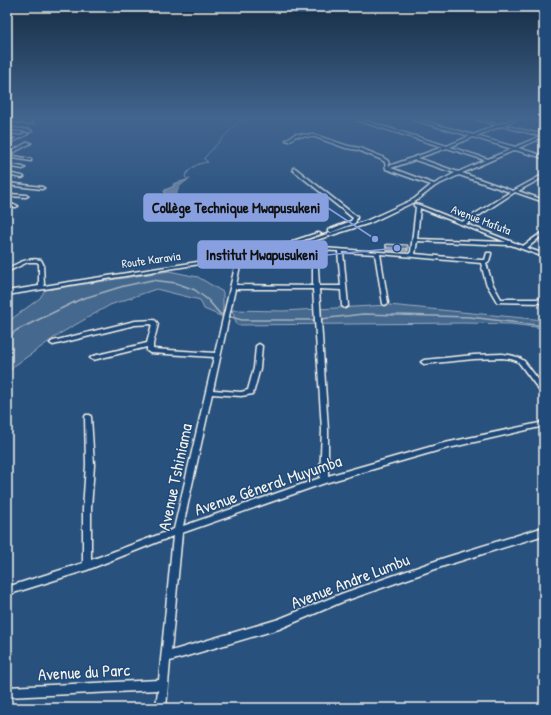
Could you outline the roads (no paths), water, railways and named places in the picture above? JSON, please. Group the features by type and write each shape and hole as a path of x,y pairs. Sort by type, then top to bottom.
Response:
{"street":[{"path":"366,152 383,159 387,163 387,168"},
{"path":"387,168 431,152"},
{"path":"460,152 487,160"},
{"path":"240,258 248,251 298,245 368,222 410,203 434,185 506,152"},
{"path":"527,152 544,157"},
{"path":"7,156 30,160"},
{"path":"414,158 457,174 544,201"},
{"path":"7,165 23,168"},
{"path":"387,168 434,185"},
{"path":"287,246 350,223 355,219 294,169"},
{"path":"7,174 22,176"},
{"path":"462,224 514,191 544,175"},
{"path":"7,184 42,188"},
{"path":"7,195 26,196"},
{"name":"Avenue Mafuta","path":"410,203 543,256"},
{"path":"7,206 16,206"},
{"path":"410,255 413,252 418,206"},
{"path":"524,248 544,232"},
{"path":"414,240 515,244"},
{"path":"298,245 315,248 483,262 486,261 490,254"},
{"path":"315,248 325,430 324,480"},
{"path":"340,250 345,306"},
{"path":"376,252 385,303"},
{"path":"543,256 544,261"},
{"name":"Route Karavia","path":"7,293 77,281 240,258"},
{"name":"Avenue Tshiniama","path":"161,708 178,531 240,258"},
{"path":"7,271 26,261 33,259 39,261 41,264 42,288"},
{"path":"483,262 489,283 499,301 544,301"},
{"path":"233,287 344,288"},
{"path":"53,343 135,323 154,322 155,324 150,344 151,351 218,355"},
{"path":"93,358 150,344"},
{"path":"209,392 241,394 251,392 257,368 259,346"},
{"path":"424,362 498,356 511,357 521,361 544,392"},
{"path":"87,566 87,509 90,465 88,417"},
{"name":"Avenue Géneral Muyumba","path":"7,591 87,566 178,531 324,480 440,447 544,424"},
{"name":"Avenue Andre Lumbu","path":"166,657 279,624 341,598 444,562 544,531"},
{"name":"Avenue du Parc","path":"7,692 163,685"}],"waterway":[{"path":"187,179 185,176 192,168 198,164 208,162 204,159 209,152"},
{"path":"7,338 17,330 81,299 124,286 152,280 176,283 195,290 208,300 220,314 242,320 317,320"},
{"path":"321,319 363,314 470,317 544,326"}],"place":[{"name":"Collège Technique Mwapusukeni","path":"375,239"},
{"name":"Institut Mwapusukeni","path":"397,248"}]}
